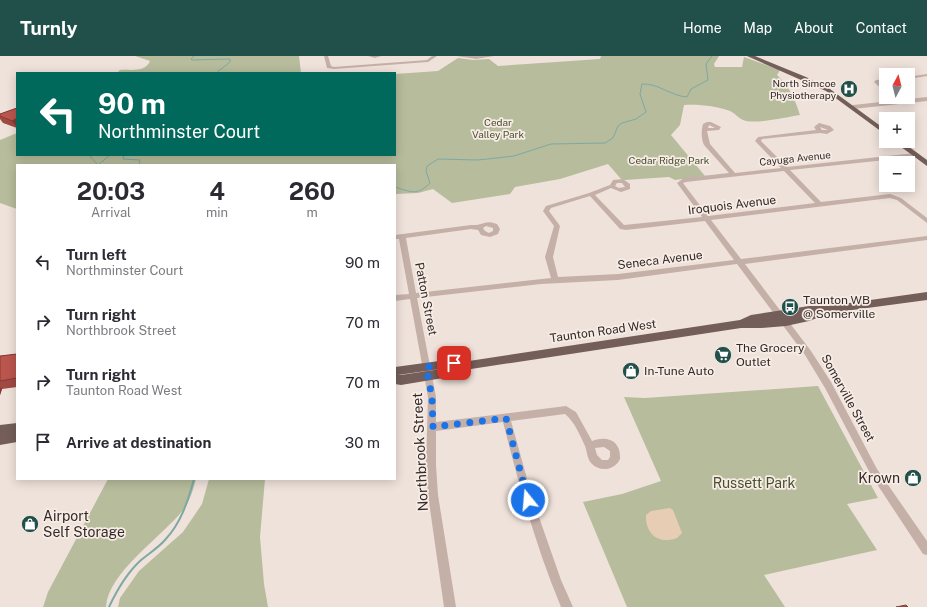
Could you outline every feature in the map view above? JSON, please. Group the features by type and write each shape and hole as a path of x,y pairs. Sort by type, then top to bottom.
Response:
{"main road":[{"path":"750,56 804,78 828,90 879,128"},
{"path":"906,148 927,164"},
{"name":"Taunton Road West","path":"396,371 455,372 469,365 741,324 754,326 782,318 816,317 828,310 927,296"},
{"name":"Taunton Road West","path":"396,380 401,380 427,372"},
{"path":"0,430 16,428"},
{"path":"0,440 16,438"}],"street":[{"path":"326,56 329,67 334,68 428,61 436,56"},
{"path":"375,56 376,65"},
{"path":"459,56 476,58 492,56"},
{"path":"915,77 927,75"},
{"path":"915,100 927,99"},
{"path":"853,108 886,104"},
{"path":"705,128 704,130 707,145 734,175"},
{"path":"820,130 760,138 758,140 759,143 820,205"},
{"name":"Cayuga Avenue","path":"681,185 680,182 684,180 915,155"},
{"name":"Somerville Street","path":"681,185 782,318 823,376 871,467 891,499 925,545"},
{"path":"555,281 549,257 556,233 556,226 546,211 546,208 548,206 591,194 612,186"},
{"name":"Iroquois Avenue","path":"591,194 622,226 626,228 890,196 899,199 927,221"},
{"path":"398,236 480,228"},
{"name":"Patton Street","path":"398,236 413,296 427,372"},
{"name":"Seneca Avenue","path":"396,298 492,286 618,277 740,263 927,238"},
{"name":"Northbrook Street","path":"427,372 432,397 433,427 431,465 433,494 450,607"},
{"path":"433,427 566,410 573,415 590,446"},
{"path":"506,418 528,500 556,581 568,607"}],"green space":[{"path":"135,56 299,56 301,72 118,72 120,70 141,69 148,65 150,61"},
{"name":"Cedar Valley Park","path":"601,56 719,56 714,64 715,67 742,67 744,57 780,70 777,75 791,93 800,115 755,122 741,119 730,111 719,108 701,105 684,105 680,125 671,135 705,176 675,180 669,177 625,180 621,179 608,164 560,179 515,187 510,194 452,203 433,189 418,193 396,194 396,164 16,164 16,209 0,203 0,140 16,133 16,156 396,156 396,74 438,71 458,58 473,60 489,59 498,66 600,59"},
{"name":"Russett Park","path":"818,386 878,498 847,504 877,550 764,575 785,607 627,607 583,502 622,494 661,481 624,397 645,398"},
{"path":"107,480 196,480 191,495 183,510 126,568 116,581 109,594 106,607 43,607 48,592"},
{"path":"209,480 265,480 260,537 264,584 268,607 118,607 120,598 139,571 183,532 202,504"}],"sand":[{"path":"670,508 673,510 682,533 677,538 670,540 659,539 654,536 648,528 646,515 651,511"}],"building":[{"path":"16,108 16,119 12,121 0,116 0,114"},
{"path":"16,354 16,378 0,381 0,356"},
{"path":"906,605 908,607 896,607"}],"waterway":[{"path":"194,56 191,59 192,60 230,59 230,62 217,72"},
{"path":"396,187 414,192 421,190 430,183 426,171 427,166 438,159 478,160 514,156 551,144 605,143 613,138 618,126 622,123 636,119 646,112 640,94 642,84 654,85 675,94 687,97 691,89 708,80 706,64 712,56"},
{"path":"90,156 97,164"},
{"path":"99,164 109,156"},
{"path":"124,156 123,159 140,160 139,164"},
{"path":"109,607 130,571 162,543 171,533 180,519 194,480"}],"place":[{"name":"North Simcoe Physiotherapy","path":"849,89"},
{"name":"Taunton WB @ Somerville","path":"790,307"},
{"name":"The Grocery Outlet","path":"723,355"},
{"name":"In-Tune Auto","path":"631,371"},
{"name":"Krown","path":"913,478"},
{"name":"Airport Self Storage","path":"30,524"}],"route":[{"path":"454,363 426,367 432,397 433,427 506,418 528,500"}],"park label":[{"name":"Cedar Ridge Park","path":"669,160"}]}
